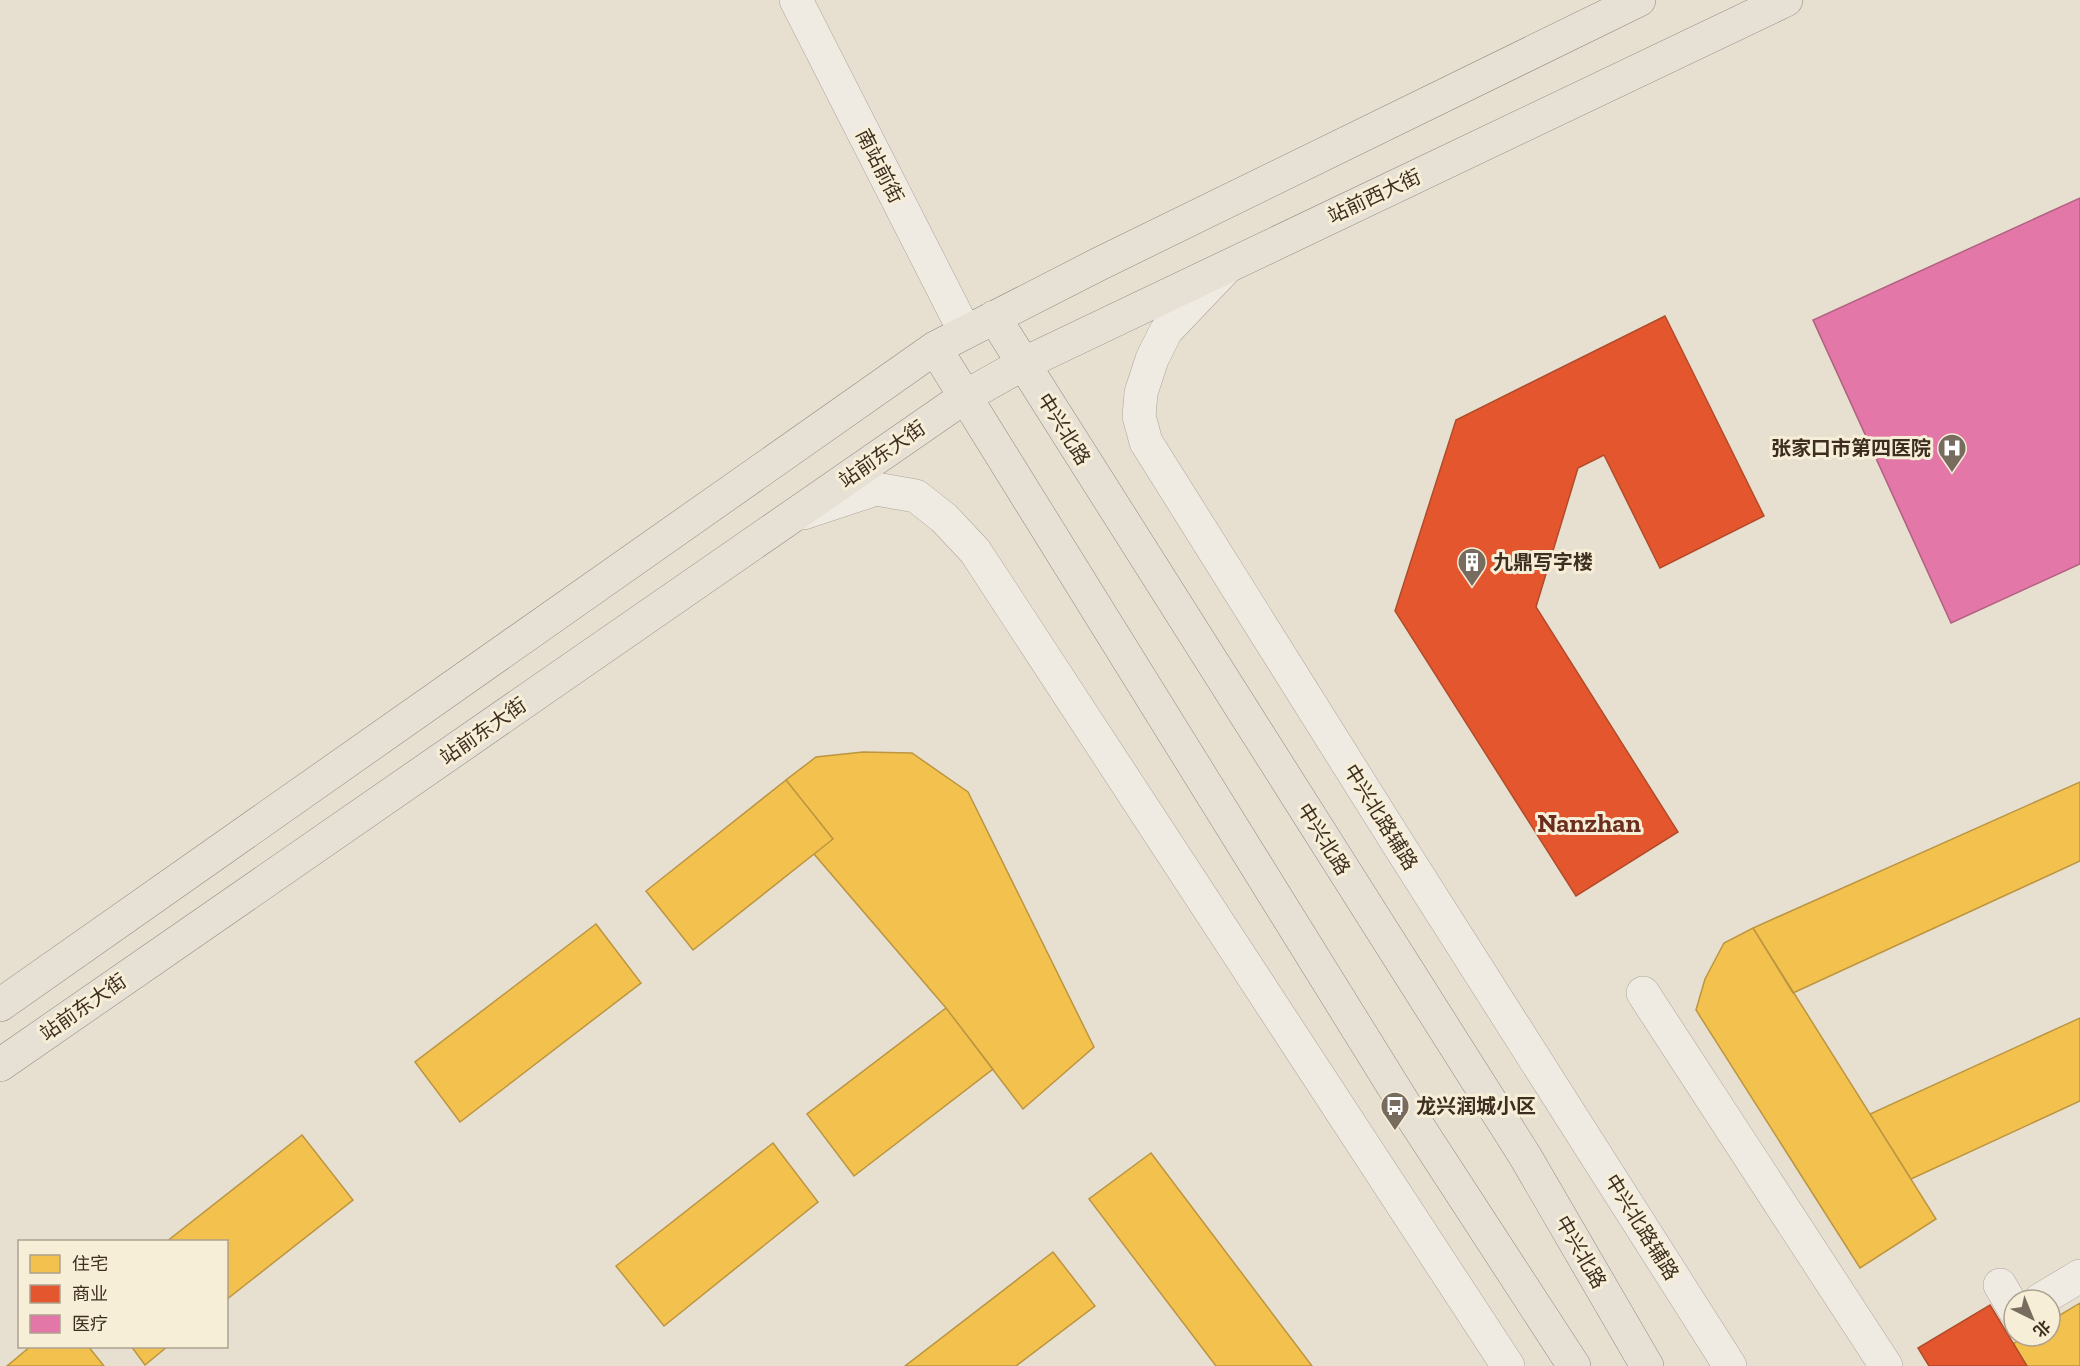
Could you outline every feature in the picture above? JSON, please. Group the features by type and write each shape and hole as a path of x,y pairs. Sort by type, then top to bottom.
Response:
{"main road":[{"path":"0,1005 935,348 1639,0"},
{"name":"站前西大街","path":"966,396 1023,364 1228,265 1786,0"},
{"name":"中兴北路","path":"994,317 1525,1156 1644,1365"},
{"path":"935,348 1416,1123 1574,1366"},
{"name":"站前东大街","path":"0,1065 966,396"}],"street":[{"name":"南站前街","path":"796,0 964,333"},
{"name":"中兴北路辅路","path":"1228,265 1166,331 1152,359 1141,393 1139,416 1146,442 1730,1366"},
{"path":"793,516 876,489 916,496 944,518 975,551 1508,1366"},
{"path":"1643,993 1886,1366"},
{"path":"2060,1288 2080,1276"}],"building: 住宅":[{"path":"863,752 912,753 968,792 1094,1047 1023,1109 946,1008 814,854 833,839 786,780 816,757"},
{"path":"786,780 833,839 693,950 646,891"},
{"path":"2080,782 2080,861 1793,993 1753,928"},
{"path":"596,924 641,983 460,1122 415,1062"},
{"path":"1753,928 1936,1219 1860,1268 1696,1010 1705,979 1724,943"},
{"path":"946,1008 993,1069 854,1176 807,1114"},
{"path":"2080,1018 2080,1101 1911,1179 1870,1114"},
{"path":"302,1135 353,1200 228,1298 228,1240 169,1240"},
{"path":"773,1143 818,1202 664,1326 616,1266"},
{"path":"1151,1153 1312,1366 1216,1366 1089,1199"},
{"path":"1053,1252 1095,1306 1016,1366 905,1366"},
{"path":"2080,1303 2080,1366 2027,1366 2016,1348 2062,1348 2062,1314"},
{"path":"29,1348 90,1348 104,1366 7,1366"},
{"path":"132,1348 166,1348 145,1365"}],"building: 商业":[{"name":"九鼎写字楼","path":"1665,316 1764,516 1660,568 1604,455 1578,468 1536,607 1678,832 1576,896 1395,611 1456,420"},
{"path":"1990,1305 2002,1325 2002,1348 2016,1348 2027,1366 1929,1366 1918,1348"}],"building: 医疗":[{"name":"张家口市第四医院","path":"2080,198 2080,564 1951,623 1813,320"}],"place":[{"name":"张家口市第四医院","path":"1952,474"},
{"name":"九鼎写字楼","path":"1472,588"},
{"name":"龙兴润城小区","path":"1395,1132"}],"district":[{"name":"Nanzhan","path":"1589,823"}]}
